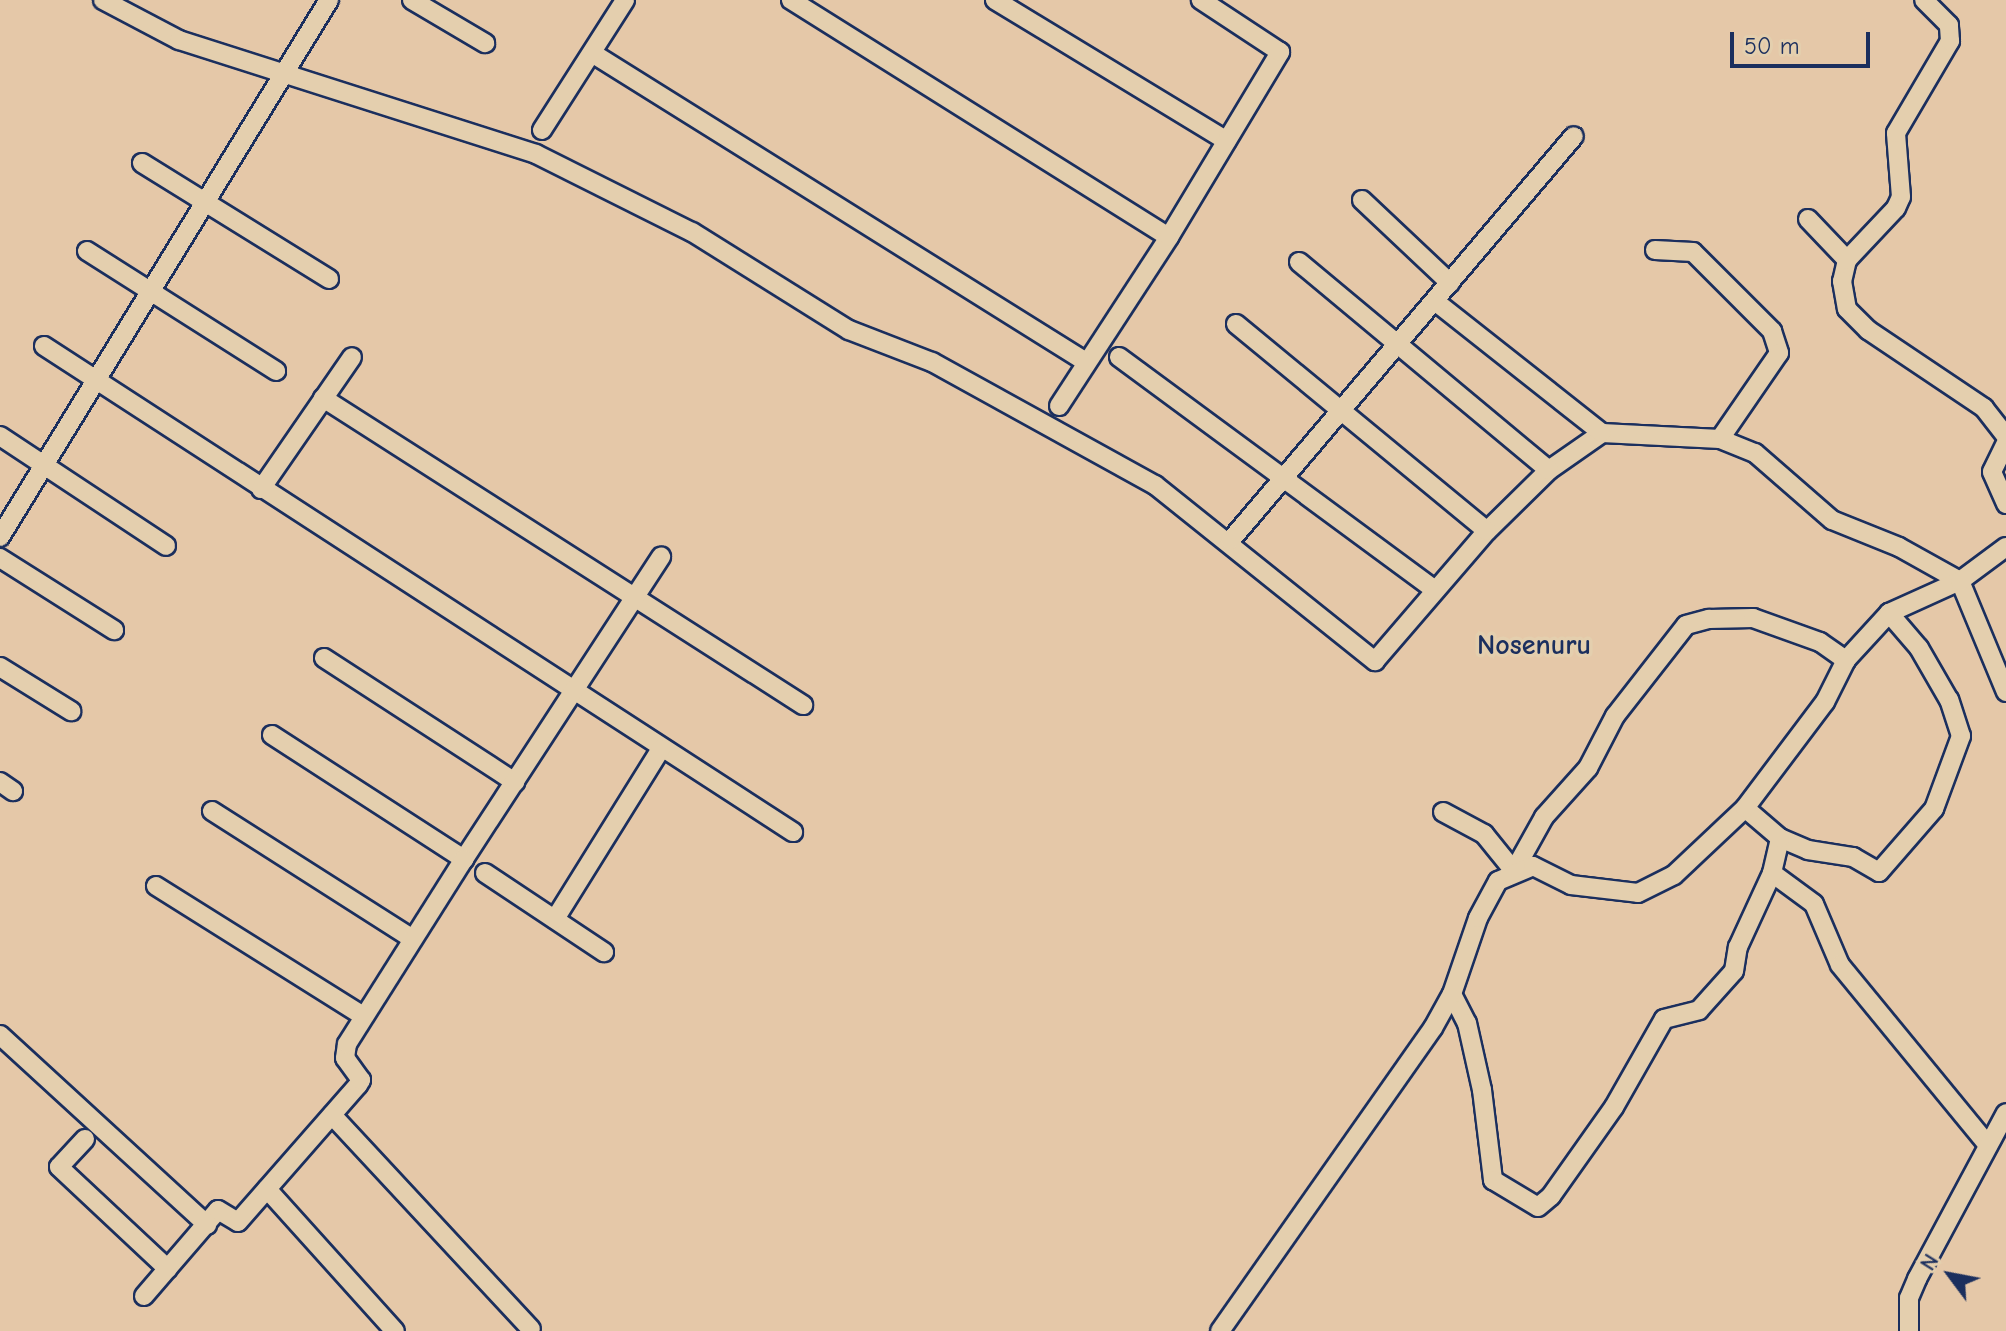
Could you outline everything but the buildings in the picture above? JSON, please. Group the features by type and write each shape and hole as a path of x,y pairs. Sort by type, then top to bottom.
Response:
{"street":[{"path":"103,0 179,40 536,154 692,232 849,330 932,362 1155,485 1230,541 1375,661 1487,531 1549,470 1602,433"},
{"path":"0,537 329,0"},
{"path":"412,0 485,43"},
{"path":"542,130 625,0"},
{"path":"791,0 1169,237"},
{"path":"995,0 1227,141"},
{"path":"1059,406 1169,237 1279,48 1201,0"},
{"path":"1924,0 1949,25 1950,41 1896,133 1901,197 1896,208 1847,260 1842,281 1847,309 1868,330 1984,408 2006,436"},
{"path":"592,53 1086,362"},
{"path":"1230,541 1574,136"},
{"path":"142,163 329,279"},
{"path":"1362,200 1450,283"},
{"path":"1808,219 1847,260"},
{"path":"1655,250 1693,252 1755,311 1776,342 1779,353 1720,439"},
{"path":"87,251 276,371"},
{"path":"1299,262 1549,470"},
{"path":"1436,302 1602,433 1720,439 1755,453 1832,520 1899,547 1960,581 2006,692"},
{"path":"1236,324 1487,531"},
{"path":"44,346 573,694 793,832"},
{"path":"261,489 352,357"},
{"path":"1119,357 1286,476 1435,590"},
{"path":"323,398 803,705"},
{"path":"0,436 166,546"},
{"path":"2006,443 1992,472 2006,504"},
{"path":"1220,1331 1452,994 1478,918 1498,881 1514,871 1533,866 1571,885 1638,893 1674,875 1745,808 1825,702 1846,660 1889,613 1960,581 2006,547"},
{"path":"144,1296 218,1210 238,1222 361,1080 344,1051 362,1015 661,557"},
{"path":"0,558 114,630"},
{"path":"1745,808 1780,838 1808,850 1853,857 1879,872 1934,809 1961,736 1949,700 1919,648 1889,613"},
{"path":"1514,871 1544,817 1588,768 1615,716 1686,625 1709,619 1753,618 1820,642 1846,660"},
{"path":"324,658 515,782"},
{"path":"0,667 71,711"},
{"path":"272,735 464,859"},
{"path":"555,919 661,749"},
{"path":"212,811 411,938"},
{"path":"1443,812 1484,834 1514,871"},
{"path":"1452,994 1467,1023 1482,1090 1493,1180 1538,1207 1551,1196 1614,1107 1664,1019 1699,1010 1734,971 1738,947 1772,873 1780,838"},
{"path":"485,873 604,952"},
{"path":"1772,873 1814,904 1840,965 1988,1145"},
{"path":"156,886 362,1015"},
{"path":"0,1035 207,1225"},
{"path":"1909,1331 1909,1298 1917,1279 2006,1113"},
{"path":"332,1115 531,1329"},
{"path":"85,1139 59,1167 168,1269"},
{"path":"267,1189 395,1331"}],"district":[{"name":"Nosenuru","path":"1534,645"}]}
